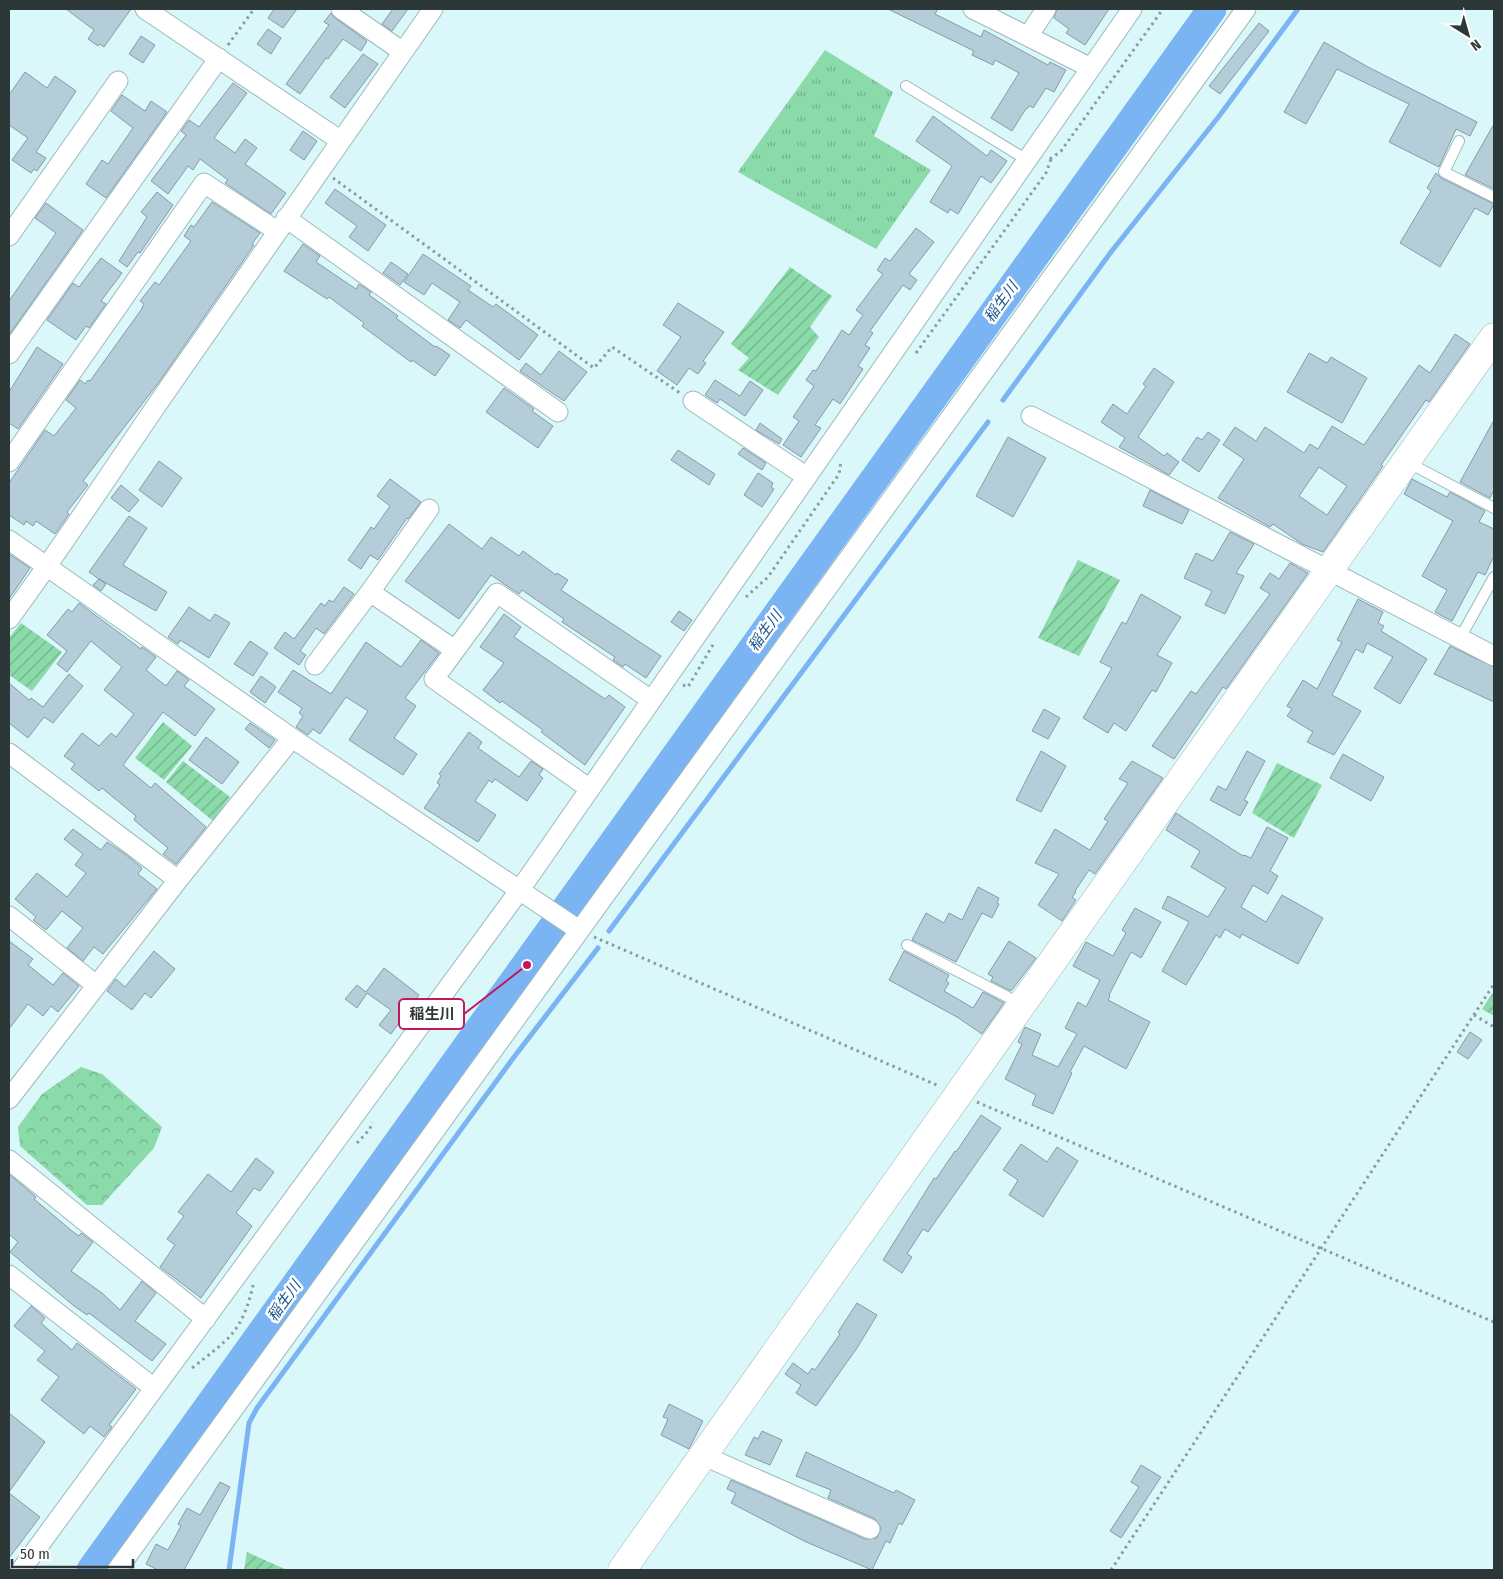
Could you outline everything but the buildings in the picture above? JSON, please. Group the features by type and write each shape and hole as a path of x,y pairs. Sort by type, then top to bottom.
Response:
{"street":[{"path":"145,9 340,141"},
{"path":"341,9 403,52"},
{"path":"9,619 48,566 80,516 340,141 434,9"},
{"path":"973,9 1091,68"},
{"path":"1029,36 1046,9"},
{"path":"21,1570 519,891 1132,9"},
{"path":"117,1570 575,927 967,397 1246,9"},
{"path":"9,354 219,58"},
{"path":"9,236 118,81"},
{"path":"9,462 204,183 282,225 558,412"},
{"path":"622,1570 867,1223 1024,1005 1494,337"},
{"path":"693,401 807,477"},
{"path":"1031,416 1494,656"},
{"path":"315,665 429,509"},
{"path":"9,540 292,738 575,927"},
{"path":"370,592 456,650"},
{"path":"590,789 434,679 497,593 651,700"},
{"path":"9,1100 178,880 292,738"},
{"path":"9,753 178,880"},
{"path":"9,916 96,985"},
{"path":"9,1160 206,1319"},
{"path":"9,1275 154,1388"},
{"path":"704,1456 870,1530"}],"lane":[{"path":"906,86 1031,154"},
{"path":"1459,141 1444,172 1494,197"},
{"path":"1407,462 1494,508"},
{"path":"1460,638 1494,577"},
{"path":"907,945 1024,1005"}],"path":[{"path":"219,58 254,9"},
{"path":"1031,154 1050,159 1061,151 1163,9"},
{"path":"321,169 594,368 612,347 693,401"},
{"path":"575,927 960,1095 1494,1322"},
{"path":"1112,1570 1494,984"},
{"path":"1474,1015 1494,1026"}],"green space":[{"path":"825,50 893,92 874,136 931,170 876,249 738,172"},
{"path":"790,267 832,296 810,327 819,337 778,395 738,370 749,358 731,344"},
{"path":"1078,560 1120,580 1079,656 1038,638"},
{"path":"21,623 62,652 32,691 9,675 9,638"},
{"path":"163,722 192,746 164,780 135,758"},
{"path":"183,761 230,797 213,821 166,782"},
{"path":"1277,763 1322,785 1294,838 1252,813"},
{"path":"1494,991 1494,1016 1482,1009"},
{"path":"81,1067 102,1074 162,1127 154,1148 102,1205 87,1205 20,1146 18,1127 42,1094"},
{"path":"247,1552 287,1570 244,1570"}],"waterway":[{"name":"稲生川","path":"91,1570 1212,9"},
{"path":"1003,400 1111,252 1220,115 1298,9"},
{"path":"609,931 988,422"},
{"path":"229,1570 249,1423 257,1408 514,1057 598,948"}],"place":[{"name":"稲生川","path":"527,965"}]}
